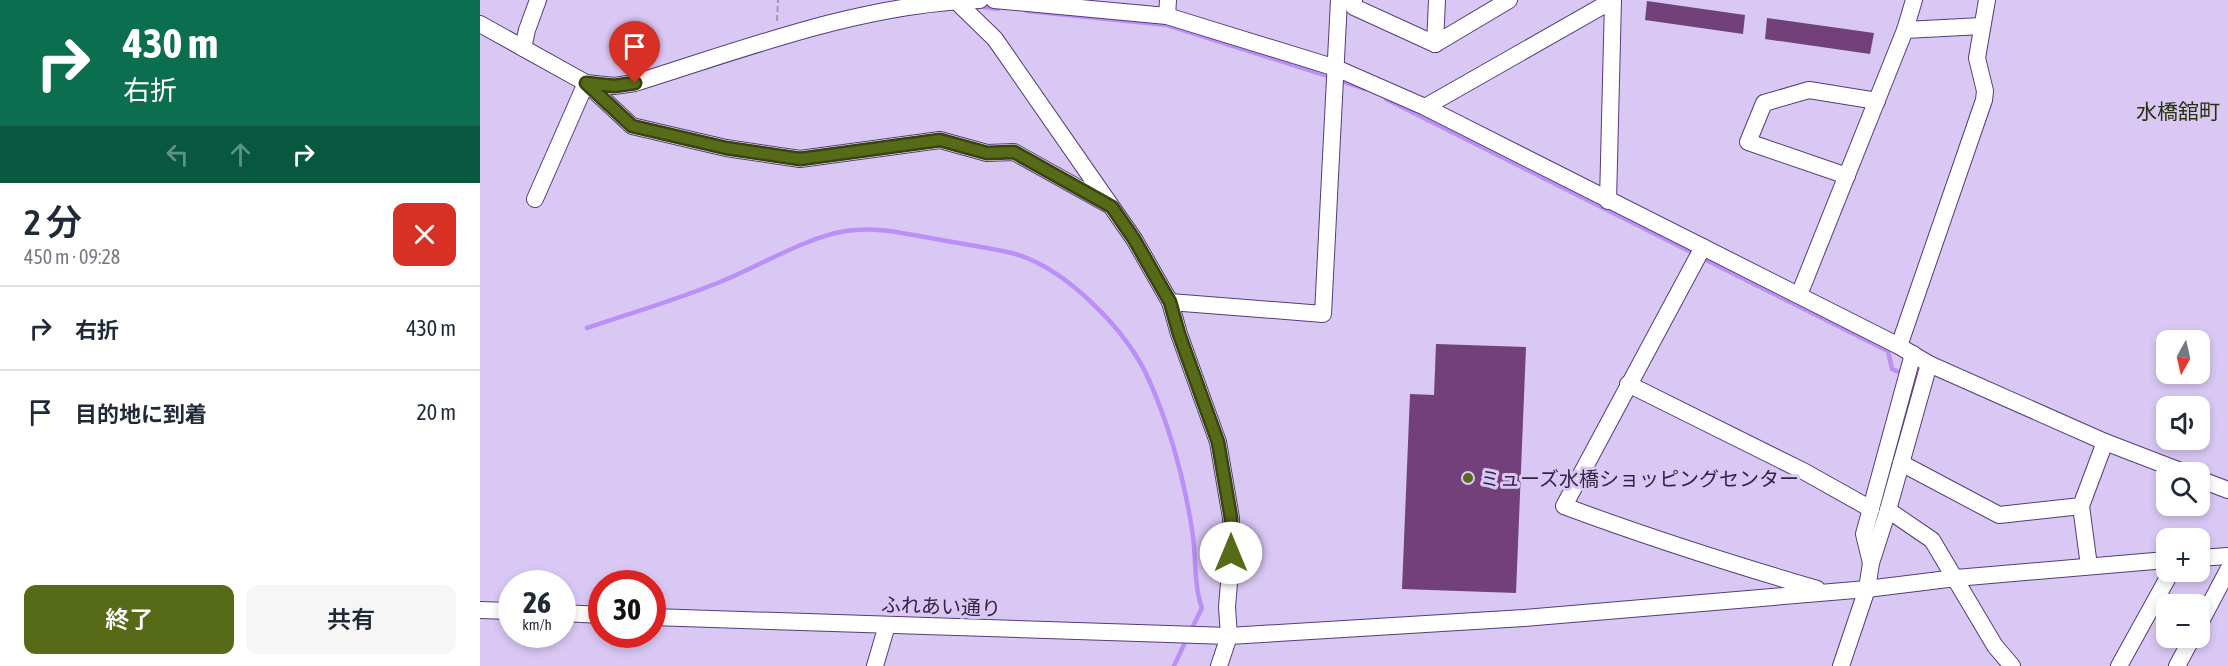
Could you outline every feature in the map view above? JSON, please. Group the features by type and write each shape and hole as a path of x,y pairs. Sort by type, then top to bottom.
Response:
{"street":[{"path":"523,48 538,0"},
{"path":"586,83 614,86 635,83 869,13 955,0 980,0"},
{"path":"955,0 994,39 1134,239 1170,302 1179,334 1218,442 1231,518 1227,607 1229,636 1219,666"},
{"path":"994,0 1167,8 1336,68 1425,107 1906,350 1929,364 2105,442 2157,462"},
{"path":"1170,302 1323,314 1339,0"},
{"path":"1354,0 1354,7 1435,44"},
{"path":"1435,44 1437,0"},
{"path":"1435,44 1509,0"},
{"path":"1425,107 1613,0"},
{"path":"1608,201 1613,0"},
{"path":"1799,296 1905,30 1914,0"},
{"path":"1870,564 1864,534 1906,350 1984,100 1985,91 1977,58 1987,0"},
{"path":"480,24 586,83 632,126 726,148 800,159 940,140 987,153 1014,152 1112,207"},
{"path":"1905,30 1982,26"},
{"path":"535,199 586,83"},
{"path":"1847,176 1748,142 1764,103 1809,90 1876,101"},
{"path":"1703,247 1564,506 1628,530 1744,568 1826,591"},
{"path":"1841,666 1867,589 1870,564 1888,510 1929,364"},
{"path":"1628,384 1805,472 1870,509"},
{"path":"2089,566 2081,506 2105,442"},
{"path":"1901,463 1998,515 2081,506"},
{"path":"2210,483 2228,490"},
{"path":"1888,510 1932,540 1995,646 2012,666"},
{"path":"2210,557 2228,556"},
{"name":"ふれあい通り","path":"666,617 1229,636 1524,618 1867,589 1956,578 2156,561"},
{"path":"2210,604 2228,570"},
{"path":"2119,666 2165,582"},
{"path":"480,610 498,611"},
{"path":"875,666 887,625"},
{"path":"2177,666 2187,648"}],"path":[{"path":"776,39 778,0"}],"building":[{"path":"1647,1 1745,15 1743,34 1645,20"},
{"path":"1767,18 1874,33 1870,54 1765,39"},
{"path":"1436,344 1526,347 1516,593 1402,589 1410,394 1434,395"}],"waterway":[{"path":"983,7 998,9"},
{"path":"1027,11 1167,25 1331,77"},
{"path":"1339,80 1365,89"},
{"path":"1386,99 1695,254"},
{"path":"587,328 703,289 815,239 846,231 868,229 902,233 1003,251 1032,260 1073,286 1092,303 1126,341 1149,380 1170,437 1190,516 1196,582 1202,608 1191,630"},
{"path":"1702,258 1888,351 1892,369 1903,374"},
{"path":"1890,472 1915,380 1910,378"},
{"path":"1174,666 1187,638"}],"place":[{"name":"ミューズ水橋ショッピングセンター","path":"1468,478"}],"district":[{"name":"水橋舘町","path":"2178,111"}],"route":[{"path":"635,83 614,86 586,83 632,126 726,148 800,159 940,140 987,153 1014,152 1112,207 1134,239 1170,302 1179,334 1218,442 1231,518 1231,553"}]}
